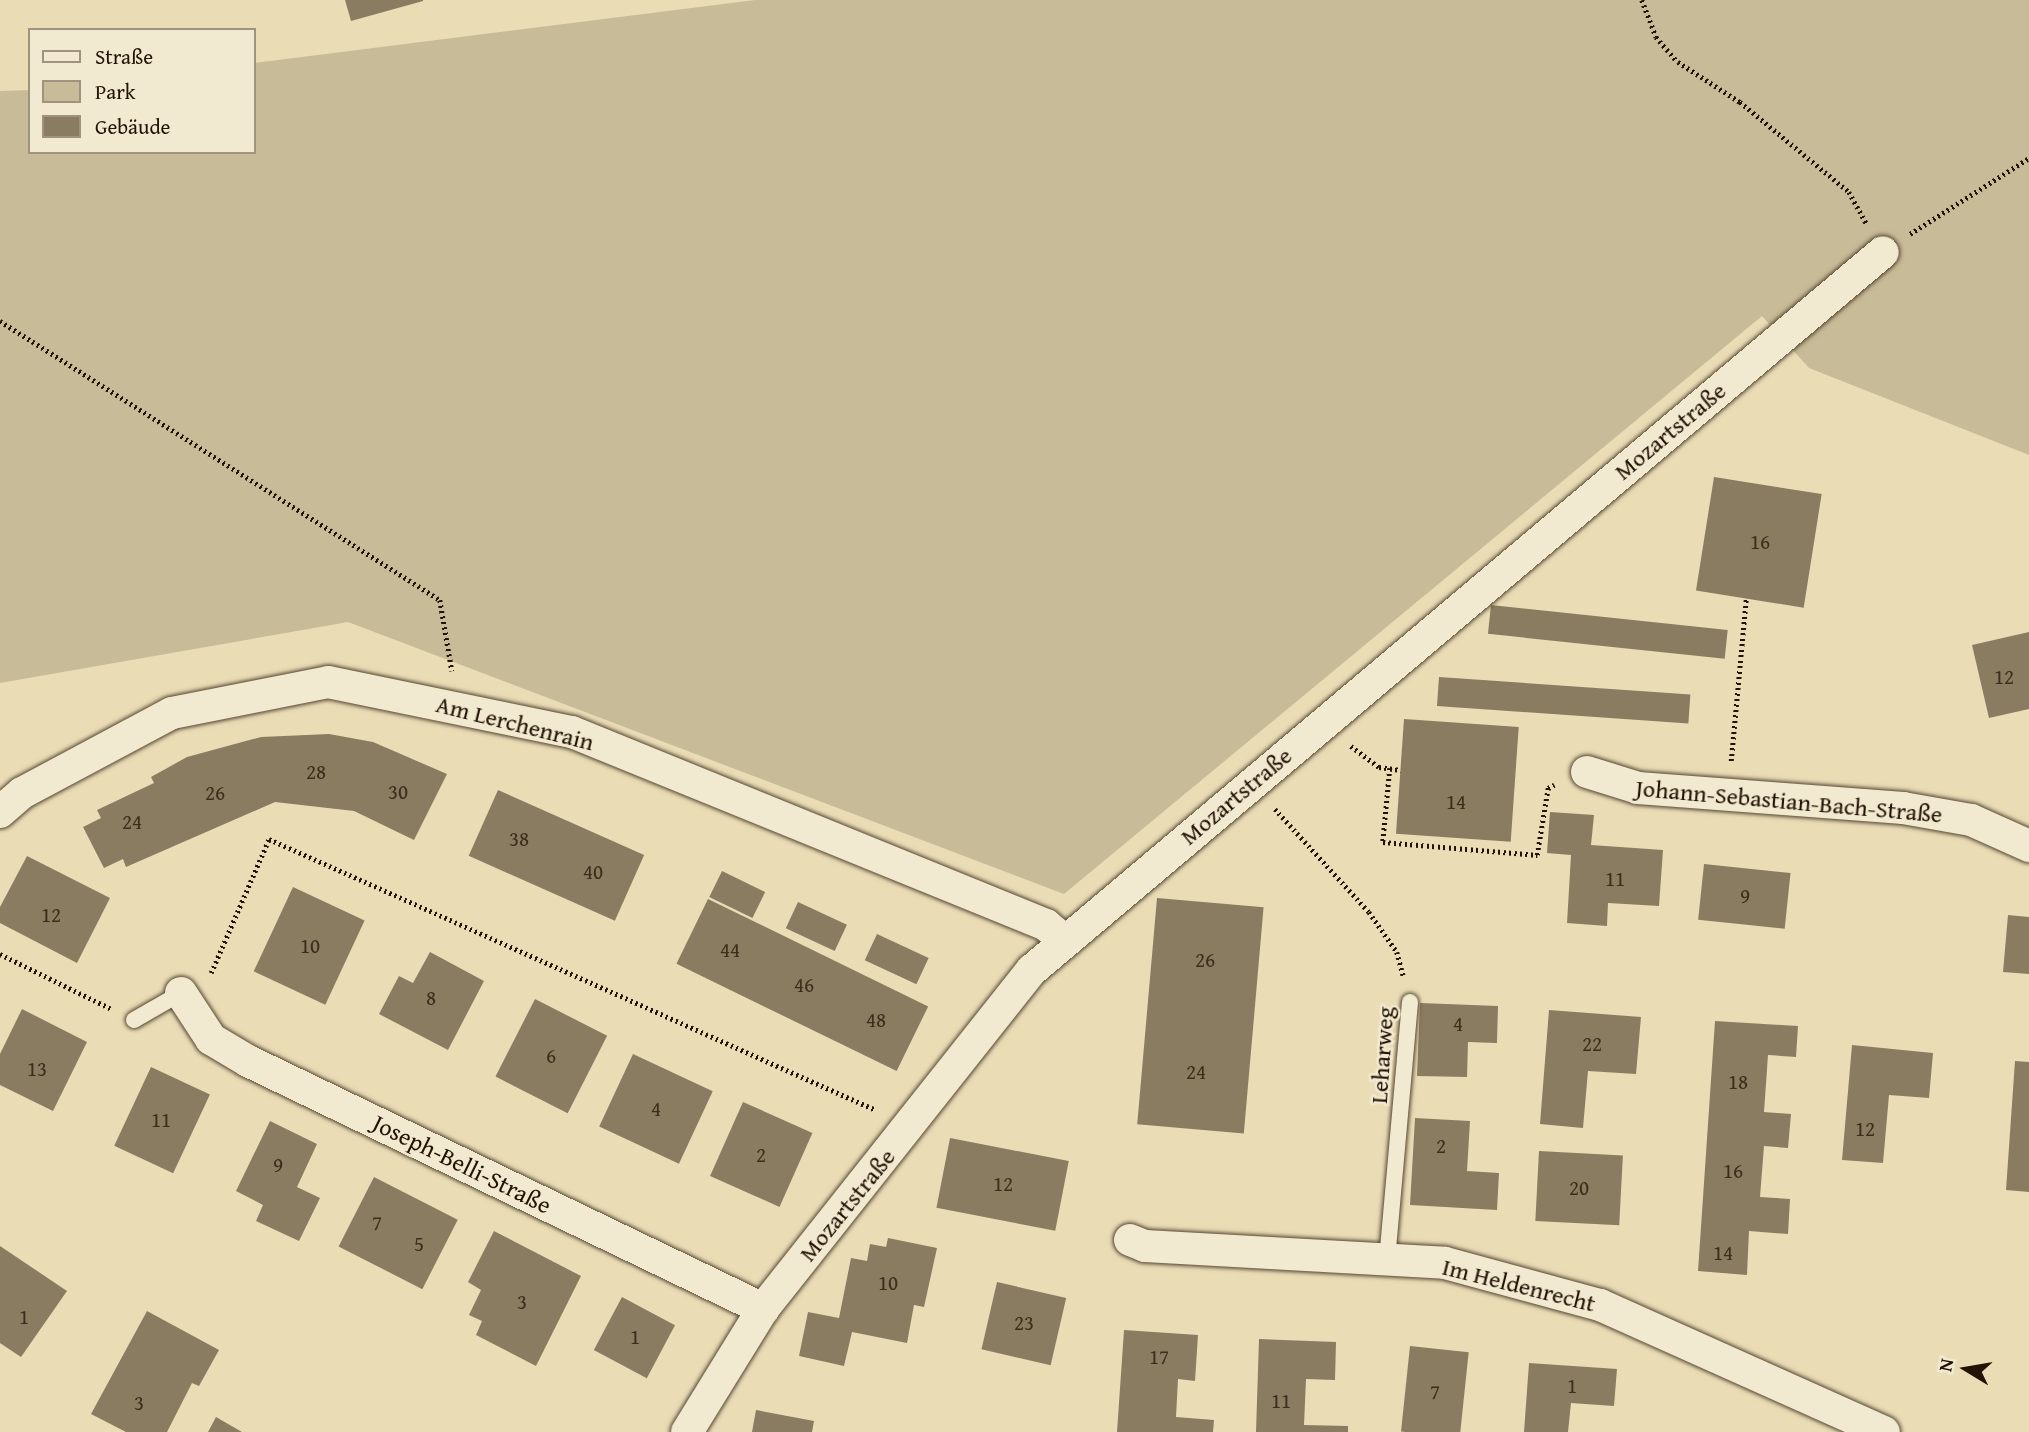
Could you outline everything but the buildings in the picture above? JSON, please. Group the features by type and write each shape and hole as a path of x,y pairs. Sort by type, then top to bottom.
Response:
{"street":[{"name":"Mozartstraße","path":"687,1432 763,1310 1032,970 1251,782 1883,252"},
{"name":"Am Lerchenrain","path":"0,812 22,793 172,713 328,682 572,732 1046,925 1064,940"},
{"name":"Johann-Sebastian-Bach-Straße","path":"1587,772 1638,789 1903,808 1971,820 2029,846"},
{"name":"Joseph-Belli-Straße","path":"181,993 211,1039 248,1061 763,1310"},
{"name":"Im Heldenrecht","path":"1130,1240 1145,1246 1445,1263 1600,1305 1885,1432"}],"lane":[{"path":"134,1020 181,993"},
{"name":"Leharweg","path":"1387,1260 1410,1002"}],"path":[{"path":"1642,0 1656,37 1678,62 1740,103 1849,192 1883,252 2029,158"},
{"path":"0,321 440,600 459,709"},
{"path":"1727,796 1746,598"},
{"path":"1355,750 1390,768 1401,770"},
{"path":"1390,768 1383,842 1537,855 1548,788 1587,772"},
{"name":"Leharweg","path":"1251,782 1369,912 1397,952 1410,1002"},
{"path":"181,993 210,974 269,839 912,1125"},
{"path":"0,954 134,1020"}],"green space":[{"path":"755,0 2029,0 2029,455 1809,368 1762,316 1064,894 348,622 0,683 0,91 28,90 28,154 256,154 256,63"}]}
